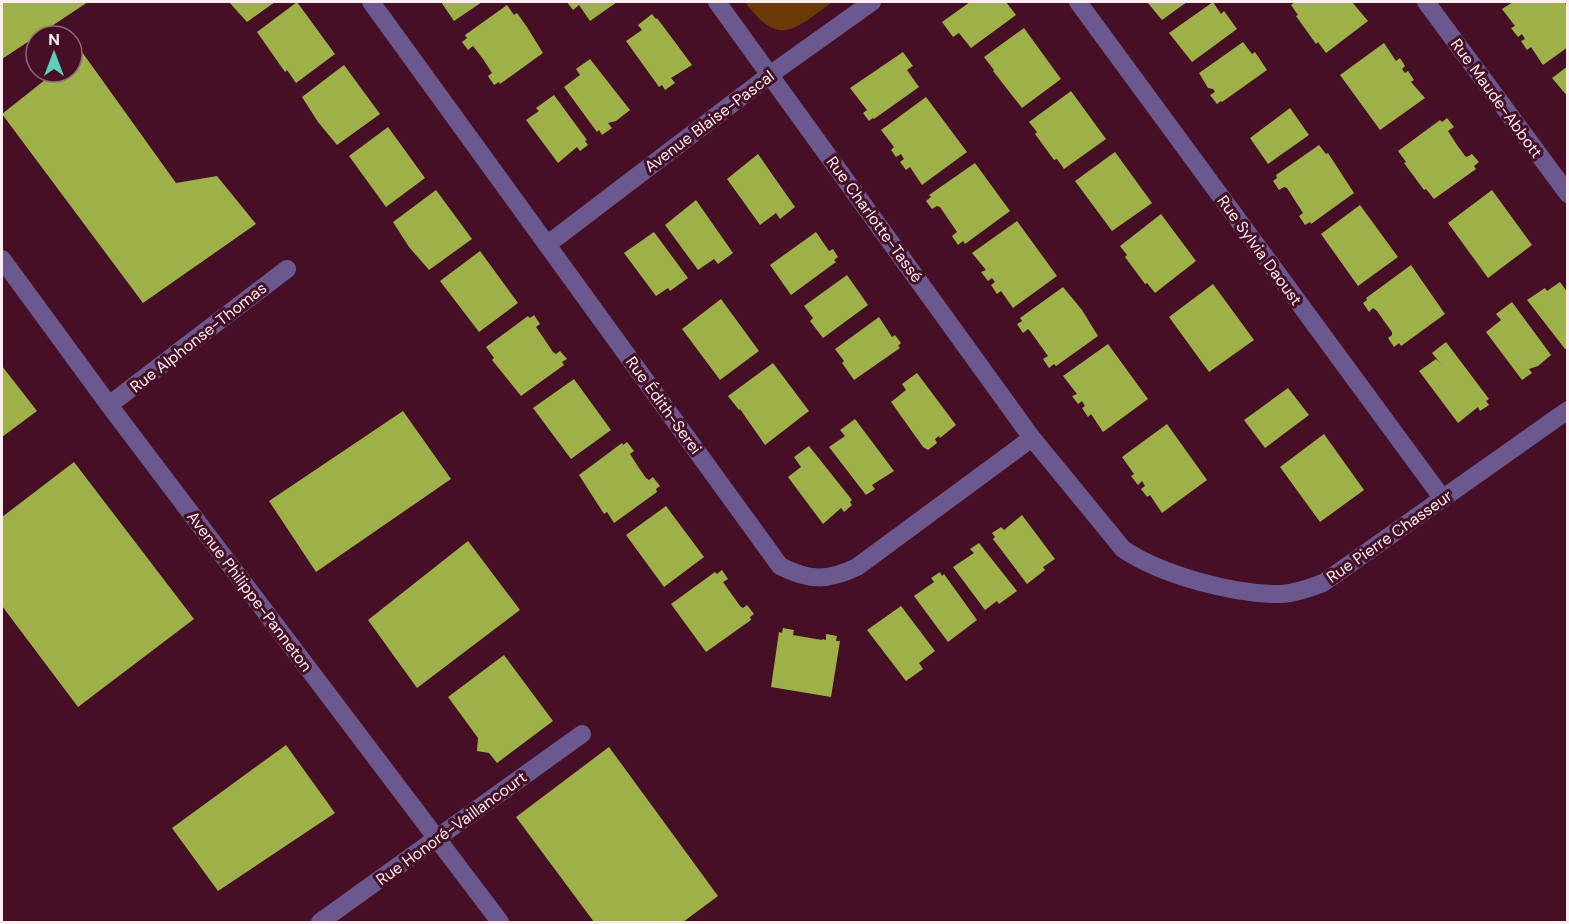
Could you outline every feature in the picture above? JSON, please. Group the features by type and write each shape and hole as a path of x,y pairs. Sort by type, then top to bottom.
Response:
{"street":[{"name":"Rue Édith-Serei","path":"371,2 780,566 797,575 816,578 838,577 857,567 1032,438"},
{"name":"Rue Charlotte-Tassé","path":"717,2 1032,438"},
{"name":"Avenue Blaise-Pascal","path":"548,244 771,74 872,2"},
{"name":"Rue Sylvia Daoust","path":"1078,2 1443,499"},
{"name":"Rue Maude-Abbott","path":"1426,2 1568,194"},
{"name":"Avenue Philippe-Panneton","path":"2,259 109,405 500,922"},
{"name":"Rue Alphonse-Thomas","path":"109,405 287,269"},
{"name":"Rue Pierre Chasseur","path":"1032,438 1123,549 1140,561 1195,580 1256,592 1284,594 1323,583 1568,410"},
{"name":"Rue Honoré-Vaillancourt","path":"320,922 582,734"}],"shaded area":[{"path":"745,2 832,2 797,26 787,30 777,30 757,16"}],"building":[{"path":"2,2 88,2 55,24 24,24 24,44 2,59"},
{"path":"229,2 275,2 247,22"},
{"path":"297,2 335,54 296,83 287,70 285,72 257,32"},
{"path":"441,2 482,2 454,21"},
{"path":"567,2 617,2 590,21 579,5 573,10"},
{"path":"970,2 1006,2 1016,15 971,48 959,33 953,37 942,22"},
{"path":"1147,2 1187,2 1162,20"},
{"path":"1213,2 1221,14 1224,11 1237,29 1192,62 1169,33"},
{"path":"1295,2 1352,2 1368,21 1326,53 1318,42 1316,44 1296,16 1298,15 1291,5"},
{"path":"1513,2 1564,2 1568,6 1568,47 1543,65 1531,47 1527,50 1521,41 1525,39 1522,34 1518,37 1511,28 1515,26 1502,9"},
{"path":"507,5 514,15 517,13 543,53 500,84 499,82 494,85 488,76 492,73 483,59 473,46 468,50 462,42 467,38 465,35"},
{"path":"652,14 692,65 671,78 675,83 665,90 662,85 659,87 626,41 642,30 638,25"},
{"path":"1024,28 1061,79 1022,108 984,57"},
{"path":"1243,42 1252,54 1255,52 1267,70 1217,104 1210,95 1215,92 1208,88 1199,73"},
{"path":"1384,43 1396,61 1400,58 1405,66 1402,69 1405,73 1408,71 1414,80 1411,82 1425,98 1380,130 1340,75"},
{"path":"903,52 913,66 907,70 919,87 869,121 863,113 867,110 850,88"},
{"path":"84,55 176,183 217,176 256,224 143,303 2,114 40,84 84,84"},
{"path":"590,59 630,110 616,121 608,123 612,128 602,135 599,130 597,132 564,87 580,75 576,69"},
{"path":"344,65 380,114 337,145 318,122 302,97"},
{"path":"1568,66 1568,97 1552,78"},
{"path":"1071,91 1106,139 1064,169 1057,159 1054,160 1029,122"},
{"path":"554,95 587,140 585,141 588,145 580,151 577,147 558,163 526,120 539,111 536,108"},
{"path":"926,97 967,152 922,185 910,167 906,170 900,162 904,159 901,154 896,157 891,150 894,147 881,130"},
{"path":"1290,108 1309,135 1268,164 1250,138"},
{"path":"1447,118 1454,127 1448,131 1465,156 1472,154 1479,162 1474,166 1476,169 1434,199 1426,189 1424,190 1398,151 1440,120 1442,122"},
{"path":"388,127 425,178 386,207 349,156"},
{"path":"1319,145 1326,154 1328,153 1354,193 1311,224 1310,222 1305,225 1299,216 1303,213 1287,188 1279,190 1273,181 1277,178 1276,175"},
{"path":"1115,152 1152,203 1112,231 1075,181"},
{"path":"758,154 795,207 780,219 776,213 760,225 727,179"},
{"path":"975,163 1010,211 965,244 963,241 958,245 952,236 957,232 940,207 932,209 926,201 931,197 929,195"},
{"path":"436,190 472,239 429,270 409,247 393,222"},
{"path":"1492,190 1532,245 1488,278 1448,223"},
{"path":"696,200 733,253 718,264 714,259 698,270 665,225"},
{"path":"1360,205 1398,257 1358,286 1321,234"},
{"path":"1161,214 1196,261 1155,293 1147,283 1145,284 1125,257 1127,255 1120,246"},
{"path":"1017,221 1057,276 1013,308 1001,291 997,294 991,285 995,282 992,278 988,281 981,272 986,270 972,253"},
{"path":"654,232 688,278 670,291 668,288 656,296 624,253"},
{"path":"816,232 829,251 833,249 838,257 834,260 836,262 791,295 770,265"},
{"path":"480,251 518,303 479,332 440,281"},
{"path":"1411,265 1445,314 1401,346 1399,343 1394,347 1388,338 1392,332 1377,311 1373,308 1369,312 1363,303 1367,300 1366,298"},
{"path":"847,275 868,305 823,338 810,321 813,318 804,306"},
{"path":"1560,282 1568,293 1568,348 1565,349 1527,300 1545,288 1547,291"},
{"path":"1213,284 1254,340 1209,372 1169,317"},
{"path":"1063,287 1082,310 1098,336 1056,366 1054,364 1049,368 1043,359 1048,356 1030,331 1028,329 1023,333 1017,324 1022,321 1020,318"},
{"path":"721,299 759,351 720,380 682,329"},
{"path":"1512,302 1551,355 1538,366 1529,369 1532,373 1522,380 1486,332 1501,320 1496,314"},
{"path":"534,315 540,324 536,327 553,352 556,354 560,351 567,359 562,362 564,365 521,396 492,360 494,358 486,347 528,316 530,318"},
{"path":"879,317 892,337 895,335 901,343 898,346 900,348 854,380 835,349"},
{"path":"1446,342 1489,399 1486,401 1489,405 1480,411 1478,407 1458,423 1419,371 1436,359 1441,364 1432,353"},
{"path":"1108,344 1148,399 1103,432 1091,414 1088,417 1082,408 1085,406 1082,401 1078,404 1072,396 1077,394 1063,376"},
{"path":"773,363 809,411 765,445 728,396"},
{"path":"2,366 37,411 2,437"},
{"path":"917,373 956,425 940,438 939,436 935,439 937,443 928,450 923,447 891,402 906,390 902,384"},
{"path":"574,379 611,430 571,459 533,408"},
{"path":"1288,388 1309,415 1265,448 1244,420"},
{"path":"403,411 451,479 316,572 269,501"},
{"path":"855,419 894,471 872,485 875,489 866,495 829,447 845,436 840,430"},
{"path":"1167,424 1207,480 1162,513 1150,495 1147,497 1141,489 1145,486 1142,481 1138,485 1131,476 1134,474 1122,457"},
{"path":"1324,434 1364,490 1320,522 1280,467"},
{"path":"627,442 634,451 630,454 646,478 649,480 653,477 660,486 656,489 657,492 614,523 607,512 604,514 579,475 622,443 623,445"},
{"path":"809,446 852,500 850,502 852,505 844,512 841,508 823,524 788,477 801,467 794,457"},
{"path":"74,462 194,619 78,707 2,606 2,517"},
{"path":"666,506 704,557 664,587 626,535"},
{"path":"1022,515 1055,559 1043,567 1045,570 1027,584 993,539 995,537 992,533 1001,527 1004,530"},
{"path":"468,541 520,610 417,688 368,620"},
{"path":"979,543 1017,591 999,604 997,601 985,610 953,567 974,553 970,549"},
{"path":"722,570 728,579 723,582 740,606 743,608 747,605 754,614 750,617 751,620 706,652 671,604 715,572 717,574"},
{"path":"940,572 942,576 944,574 977,620 948,642 914,596 934,582 931,578"},
{"path":"901,606 935,651 919,663 923,669 906,681 867,630"},
{"path":"783,628 794,630 793,635 822,640 826,640 826,634 837,636 836,641 840,641 831,697 771,687 779,632 782,633"},
{"path":"504,655 553,721 497,763 489,753 477,751 478,738 448,697"},
{"path":"286,745 335,813 218,891 172,828"},
{"path":"609,747 718,896 683,922 594,922 516,817"}]}
